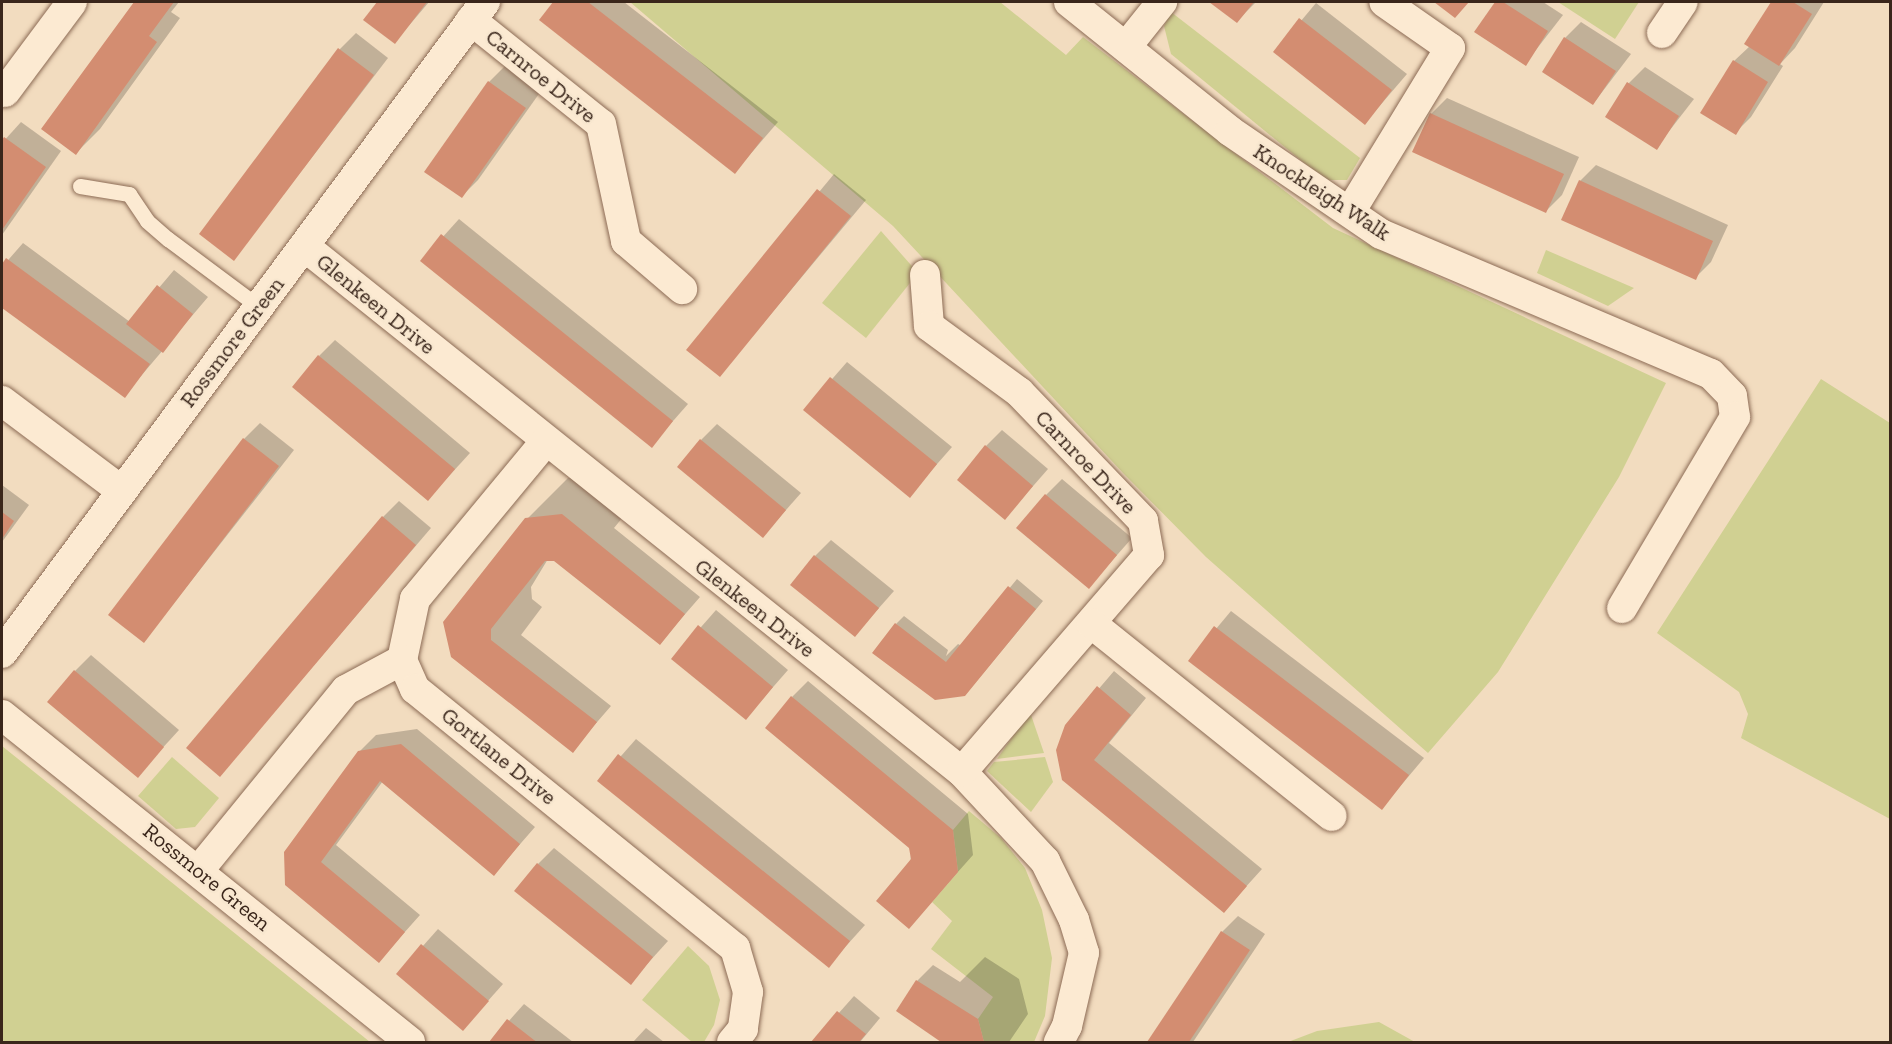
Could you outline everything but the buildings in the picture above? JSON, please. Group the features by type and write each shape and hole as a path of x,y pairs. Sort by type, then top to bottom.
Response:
{"street":[{"path":"5,92 72,2"},
{"name":"Knockleigh Walk","path":"1069,2 1230,130 1382,234 1711,374 1732,396 1735,417 1622,608"},
{"path":"1126,47 1162,2"},
{"path":"1350,212 1450,48 1384,2"},
{"path":"1662,33 1683,2"},
{"name":"Rossmore Green","path":"2,653 478,11"},
{"name":"Carnroe Drive","path":"478,11 601,124 626,241 682,289"},
{"name":"Glenkeen Drive","path":"304,246 545,442 962,772 1045,861 1074,920 1084,953 1067,1026 1059,1042"},
{"name":"Carnroe Drive","path":"925,275 929,326 1018,392 1143,522 1149,555 1092,624 962,772"},
{"path":"2,401 122,491"},
{"path":"199,870 346,690 402,660 415,599 545,442"},
{"path":"1092,624 1332,816"},
{"name":"Gortlane Drive","path":"402,660 415,689 735,948 748,992 743,1029 732,1042"},
{"name":"Rossmore Green","path":"2,715 199,870 410,1042"}],"lane":[{"path":"80,186 129,194 147,221 258,306"}],"green space":[{"path":"630,2 1000,2 1066,55 1083,37 1333,228 1666,383 1619,477 1498,672 1428,753 1206,557 1123,473 893,226"},
{"path":"1558,2 1639,2 1615,39"},
{"path":"1171,12 1360,158 1347,180 1325,180 1171,54 1164,26"},
{"path":"881,231 918,273 866,338 822,303"},
{"path":"1546,250 1634,288 1608,306 1537,273"},
{"path":"1821,379 1890,423 1890,819 1741,738 1748,714 1739,692 1657,633"},
{"path":"1030,712 1044,753 997,759"},
{"path":"2,746 370,1042 2,1042"},
{"path":"172,757 219,798 195,827 176,829 138,796"},
{"path":"1045,757 1053,782 1031,812 987,771 994,762"},
{"path":"969,811 1001,838 1025,868 1042,910 1052,958 1045,1016 1034,1042 984,1042 978,1019 993,997 931,949 952,921 932,902 958,872 953,830"},
{"path":"688,946 709,966 720,1000 714,1025 704,1042 692,1042 642,1000"},
{"path":"1379,1022 1415,1042 1288,1042 1317,1031"}]}
